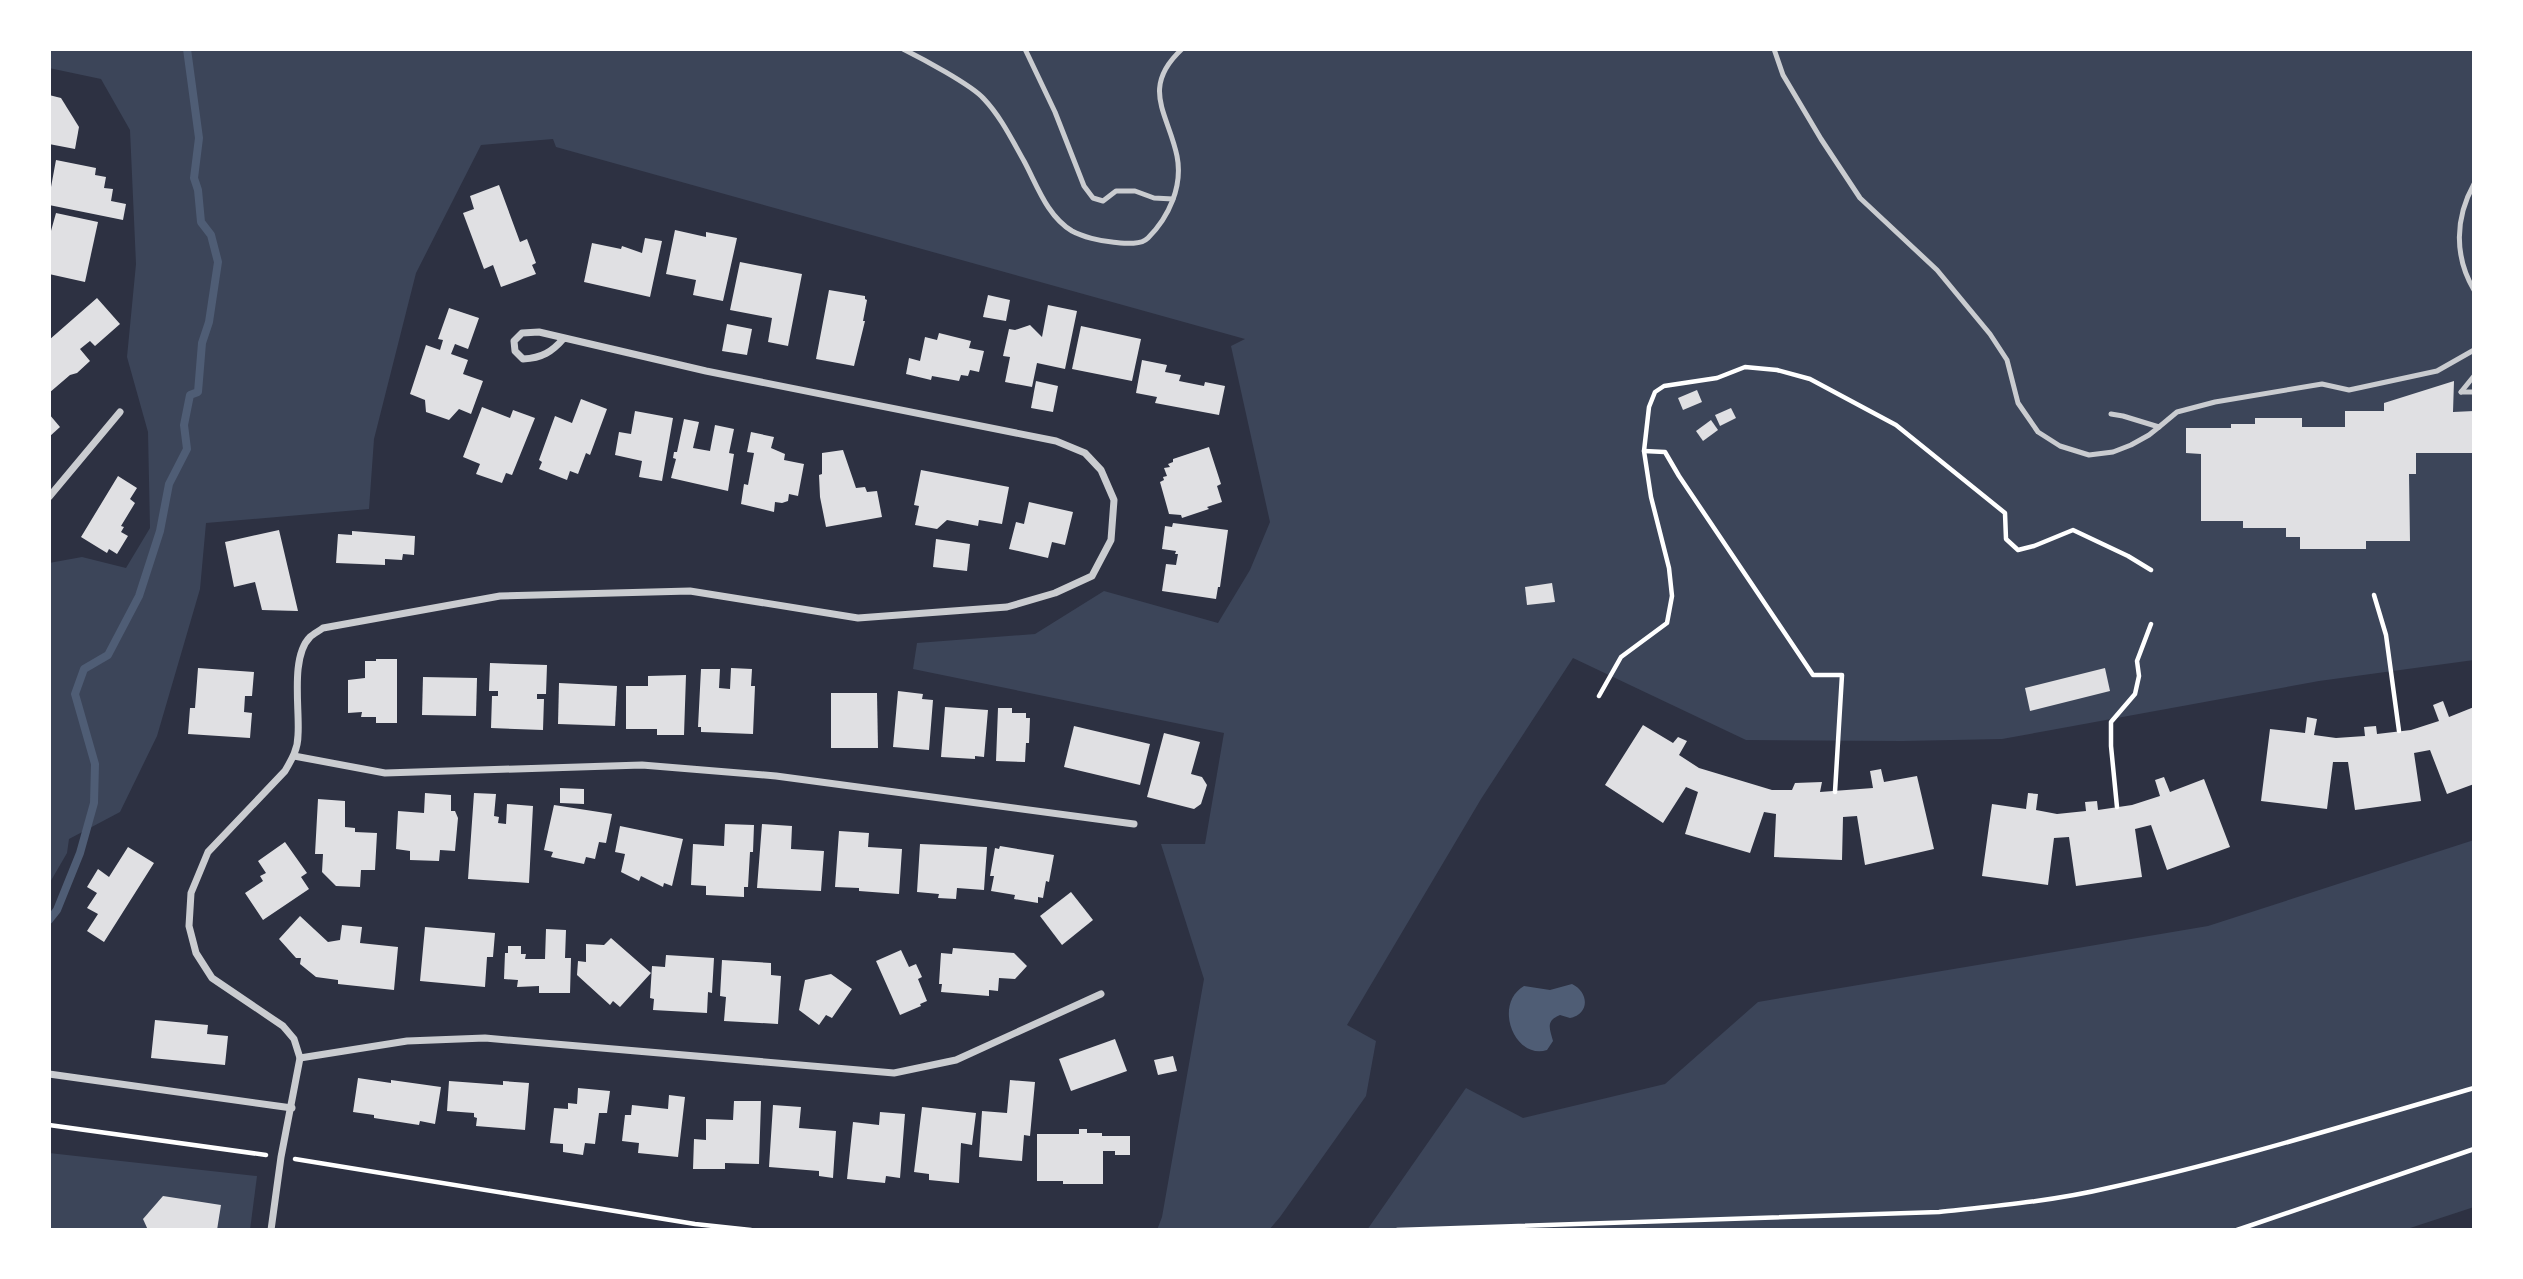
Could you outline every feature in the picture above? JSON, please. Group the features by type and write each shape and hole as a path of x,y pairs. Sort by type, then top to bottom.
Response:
{"street":[{"path":"271,1230 281,1157 300,1058 294,1039 283,1026 212,978 196,953 189,926 191,893 208,852 285,771 294,756 298,735 296,698 302,652 309,638 323,628 500,596 690,591 858,618 1007,607 1055,593 1092,576 1111,540 1114,500 1101,470 1085,453 1056,441 706,371 539,332 522,333 514,341 515,351 523,359 535,358 556,348 564,338"},
{"path":"49,497 120,412"},
{"path":"294,756 385,773 642,765 682,768 776,776 1134,824"},
{"path":"300,1058 407,1041 485,1038 894,1073 956,1060 1101,994"},
{"path":"49,1074 292,1108"}],"lane":[{"path":"903,49 982,96 1003,124 1051,211 1071,230 1101,241 1125,244 1145,241 1163,221 1173,199 1178,179 1177,158 1161,113 1159,88 1167,67 1182,49"},
{"path":"1025,49 1055,112 1084,186 1093,198 1103,201 1116,191 1135,191 1154,198 1173,199"},
{"path":"1774,49 1783,75 1860,198 1937,270 1990,334 2007,360 2018,403 2038,432 2060,446 2089,455 2113,452 2149,435 2177,412 2215,402 2322,384 2348,390 2437,370 2474,350"},
{"path":"2474,184 2459,226 2459,254 2474,290"},
{"path":"2474,376 2461,393 2474,392"},
{"path":"2110,414 2159,427"}],"path":[{"path":"1599,696 1621,657 1667,622 1672,596 1669,568 1651,497 1644,451 1649,407 1654,392 1664,386 1717,378 1745,367 1777,370 1810,379 1896,425 2005,513 2006,539 2018,550 2073,530 2151,570"},
{"path":"1644,451 1665,452 1812,675 1842,674 1835,792"},
{"path":"2374,595 2386,635 2399,732"},
{"path":"2117,807 2110,726 2135,694 2139,676 2137,661 2151,624"},
{"path":"1397,1230 1939,1212 2010,1204 2105,1189 2200,1166 2474,1088"},
{"path":"49,1125 261,1154"},
{"path":"2236,1230 2474,1149"},
{"path":"300,1160 695,1224 751,1230"}],"shaded area":[{"path":"49,49 2474,49 2474,660 2319,681 2002,739 1902,741 1746,740 1573,658 1481,799 1347,1025 1376,1041 1366,1096 1280,1217 1269,1230 1157,1230 1162,1217 1204,979 1161,844 1205,844 1224,733 913,669 917,643 1035,634 1104,591 1218,623 1250,570 1270,522 1231,346 1245,339 556,147 553,139 481,145 416,273 374,439 369,509 206,523 200,589 157,736 120,812 69,839 67,853 49,884 49,563 82,557 126,568 150,528 148,432 127,357 136,264 130,130 101,79 49,68"},
{"path":"2474,840 2474,1207 2404,1230 1367,1230 1466,1088 1523,1118 1665,1084 1758,1002 2208,926"},
{"path":"1572,984 1582,992 1584,1008 1577,1016 1570,1018 1560,1015 1552,1020 1550,1026 1553,1041 1547,1050 1535,1051 1525,1047 1517,1039 1509,1017 1515,994 1524,986 1550,990"},
{"path":"49,1153 257,1176 250,1230 49,1230"}],"building":[{"path":"49,95 61,98 79,127 75,149 49,144"},
{"path":"56,160 96,168 95,175 106,177 104,188 113,189 111,201 126,204 123,220 49,205 49,186 51,187"},
{"path":"499,185 520,242 527,239 536,263 532,265 536,274 501,287 493,265 484,269 463,213 474,209 470,196"},
{"path":"56,213 98,222 85,282 49,274 49,238"},
{"path":"675,230 706,237 706,232 737,238 723,301 693,295 696,280 666,274"},
{"path":"645,238 662,241 650,297 584,282 592,243 621,249 622,246 642,253"},
{"path":"740,262 802,274 788,346 768,342 772,318 730,310"},
{"path":"829,290 865,296 867,300 854,366 816,359"},
{"path":"988,295 1010,300 1006,321 983,317"},
{"path":"97,298 120,324 95,346 90,341 80,349 90,361 49,393 49,340"},
{"path":"1048,305 1077,311 1065,369 1037,363 1032,387 1005,382 1010,357 1003,356 1009,329 1015,330 1030,325 1042,337"},
{"path":"449,308 479,318 468,349 455,344 451,354 468,360 463,374 483,381 471,414 459,409 449,420 426,412 425,400 410,394 426,345 440,350 443,340 438,339"},
{"path":"727,324 752,329 747,355 722,351"},
{"path":"1081,326 1141,339 1132,381 1072,369"},
{"path":"939,333 971,341 969,348 984,351 979,372 970,370 968,376 961,375 959,381 932,376 931,380 906,374 909,358 920,361 925,337 937,340"},
{"path":"1142,360 1167,365 1165,372 1181,375 1179,381 1204,386 1205,382 1225,386 1219,415 1155,403 1157,397 1136,393"},
{"path":"1036,381 1058,386 1053,412 1031,408"},
{"path":"2454,381 2453,412 2474,411 2474,453 2416,453 2416,474 2409,474 2410,541 2366,541 2366,549 2300,549 2300,537 2286,537 2286,528 2243,528 2243,521 2201,521 2201,454 2186,453 2186,428 2231,428 2231,424 2255,424 2255,418 2302,418 2302,427 2345,427 2345,411 2384,411 2384,403"},
{"path":"1697,390 1702,402 1683,410 1678,398"},
{"path":"581,399 607,409 590,455 586,453 578,474 570,471 567,480 539,469 542,462 539,460 555,416 572,423"},
{"path":"482,407 510,418 513,410 535,418 512,475 506,473 502,483 476,474 480,464 463,457"},
{"path":"1731,408 1736,418 1720,426 1715,415"},
{"path":"635,411 673,418 662,481 639,477 642,461 615,455 619,432 631,434"},
{"path":"49,414 60,427 49,437"},
{"path":"684,419 699,422 693,448 710,451 715,425 734,429 729,453 734,454 728,491 671,478 676,459 673,458 674,452 677,452"},
{"path":"1711,420 1718,430 1703,441 1696,431"},
{"path":"751,432 774,437 771,448 785,454 784,460 804,464 798,496 789,494 788,501 775,502 774,512 741,504 754,453 747,452"},
{"path":"1209,447 1221,484 1217,486 1222,502 1182,518 1181,515 1169,514 1160,482 1167,476 1164,468 1170,467 1168,464 1173,462 1173,459"},
{"path":"843,450 856,488 865,487 867,492 877,491 882,517 826,527 820,497 822,453"},
{"path":"921,470 1009,487 1002,524 979,520 978,526 947,520 937,529 915,525 919,506 914,505"},
{"path":"118,476 137,488 130,499 135,503 121,526 124,527 121,532 128,536 117,554 109,549 107,553 81,537"},
{"path":"1029,502 1073,512 1065,545 1052,542 1048,558 1009,549 1016,522 1024,524"},
{"path":"1173,523 1228,530 1216,599 1162,591 1166,564 1176,565 1178,554 1175,554 1176,551 1162,549 1165,526 1172,527"},
{"path":"279,530 298,611 262,610 255,582 234,587 225,542"},
{"path":"352,531 415,536 414,555 403,554 402,560 385,559 385,565 336,563 338,534 352,535"},
{"path":"936,539 970,544 967,571 933,567"},
{"path":"1552,583 1555,602 1527,605 1525,587"},
{"path":"397,659 397,723 376,723 376,717 361,717 362,712 348,713 348,680 365,678 365,661"},
{"path":"490,663 547,665 546,694 537,694 537,699 544,699 543,730 491,728 492,696 498,696 498,691 489,691"},
{"path":"198,668 254,672 252,696 245,696 244,712 252,713 250,738 188,734 190,708 195,708"},
{"path":"731,668 752,669 751,686 755,686 753,734 701,732 701,727 698,727 701,669 720,669 719,688 730,689"},
{"path":"2105,668 2110,691 2030,711 2025,688"},
{"path":"686,675 684,735 657,735 657,729 626,729 626,686 648,686 648,676"},
{"path":"423,677 477,678 476,716 422,715"},
{"path":"559,683 617,686 615,726 558,724"},
{"path":"898,691 923,694 922,699 933,700 929,750 893,747"},
{"path":"831,693 877,693 878,748 831,748"},
{"path":"2443,701 2449,717 2474,707 2474,784 2447,794 2430,750 2414,753 2421,801 2355,810 2348,762 2333,762 2327,809 2261,801 2270,729 2305,733 2307,717 2317,719 2314,735 2336,738 2365,736 2364,727 2376,726 2377,734 2411,730 2439,721 2433,705"},
{"path":"945,707 988,710 984,757 941,757"},
{"path":"998,708 1012,708 1012,713 1026,713 1026,718 1030,718 1025,762 996,761"},
{"path":"1643,725 1673,743 1678,737 1687,741 1679,755 1699,768 1772,790 1792,790 1795,783 1822,782 1820,792 1873,788 1870,771 1881,769 1884,782 1917,776 1934,849 1865,865 1857,816 1843,817 1842,860 1774,857 1776,814 1764,812 1750,853 1685,834 1698,792 1686,787 1663,823 1605,785"},
{"path":"1074,726 1150,744 1140,785 1064,767"},
{"path":"1164,733 1200,742 1191,774 1202,777 1207,785 1201,804 1194,809 1147,797"},
{"path":"2164,777 2170,792 2204,779 2230,847 2167,870 2151,825 2135,829 2142,877 2076,886 2069,837 2054,838 2048,885 1982,876 1992,804 2026,809 2028,793 2038,794 2036,810 2057,814 2086,811 2085,802 2097,801 2098,810 2132,805 2160,796 2155,780"},
{"path":"560,788 584,789 584,804 560,803"},
{"path":"425,793 451,795 451,811 455,811 458,818 455,851 440,850 439,861 410,860 410,851 396,849 398,811 424,813"},
{"path":"474,793 496,794 494,816 499,817 498,823 506,824 507,804 533,806 529,883 468,879"},
{"path":"318,799 345,801 345,827 355,828 355,832 377,833 375,870 361,870 360,887 336,886 322,872 323,854 315,854"},
{"path":"554,805 612,814 606,843 599,842 595,859 586,857 584,864 551,857 553,852 544,850"},
{"path":"725,824 754,825 753,852 750,852 748,887 744,887 744,897 706,895 706,886 691,885 693,844 724,846"},
{"path":"762,824 792,826 791,849 824,851 821,891 757,888"},
{"path":"620,826 683,839 672,886 664,883 663,887 641,876 639,881 621,872 625,854 615,852"},
{"path":"839,831 869,833 868,847 902,849 899,894 835,887"},
{"path":"285,842 307,873 301,877 309,889 263,920 245,893 263,881 260,876 266,873 258,861"},
{"path":"920,844 987,847 984,890 957,888 956,899 938,898 939,894 917,892"},
{"path":"1000,846 1054,855 1049,882 1046,881 1043,898 1038,897 1038,903 991,891 994,876 990,876 995,848 999,849"},
{"path":"128,847 154,863 104,942 87,931 98,914 87,908 97,893 87,887 98,869 109,877"},
{"path":"1071,892 1093,920 1062,945 1040,916"},
{"path":"300,916 328,942 340,940 342,925 362,927 360,943 398,947 394,990 338,984 338,980 316,977 300,964 301,958 296,958 279,939"},
{"path":"425,927 495,933 493,957 487,957 485,987 420,981"},
{"path":"546,929 566,930 565,958 571,958 570,993 539,993 539,986 517,987 518,980 504,979 505,953 508,953 508,946 521,946 521,954 526,954 525,959 545,959"},
{"path":"611,938 651,973 620,1007 613,1001 610,1005 577,975 578,961 586,962 586,944 604,945"},
{"path":"953,948 1014,953 1027,966 1015,979 999,978 998,991 989,990 989,996 941,992 941,953 952,954"},
{"path":"901,950 909,967 916,964 922,977 918,979 927,1001 900,1015 876,961"},
{"path":"666,955 714,958 712,993 708,992 707,1013 653,1010 654,999 650,998 652,966 665,967"},
{"path":"722,960 771,963 771,975 781,976 778,1024 724,1021 726,997 720,996"},
{"path":"831,974 852,989 832,1018 826,1015 819,1025 799,1010 805,980"},
{"path":"155,1020 208,1025 207,1034 228,1036 225,1065 151,1058"},
{"path":"1115,1039 1127,1071 1071,1091 1059,1059"},
{"path":"1173,1056 1177,1071 1158,1075 1154,1060"},
{"path":"358,1078 441,1087 435,1124 420,1121 419,1125 353,1112"},
{"path":"1010,1080 1035,1082 1030,1136 1024,1135 1022,1161 979,1157 982,1111 1007,1113"},
{"path":"449,1081 503,1085 503,1081 529,1083 525,1130 476,1126 477,1118 474,1113 447,1111"},
{"path":"578,1088 610,1091 607,1113 599,1113 595,1144 585,1143 583,1155 563,1152 563,1144 550,1143 554,1108 568,1109 568,1103 577,1104"},
{"path":"669,1095 685,1097 678,1157 638,1153 639,1143 622,1141 625,1115 631,1115 632,1105 668,1109"},
{"path":"734,1101 761,1101 759,1164 725,1163 725,1169 693,1169 694,1139 706,1140 706,1119 733,1120"},
{"path":"773,1105 801,1107 799,1128 836,1131 833,1178 819,1176 819,1171 769,1167"},
{"path":"922,1107 976,1113 972,1145 961,1143 959,1183 929,1180 929,1174 914,1172"},
{"path":"880,1112 905,1114 900,1178 886,1176 885,1183 847,1179 853,1122 879,1125"},
{"path":"1079,1129 1087,1129 1087,1133 1102,1133 1102,1136 1130,1136 1130,1155 1115,1155 1115,1151 1103,1151 1103,1184 1037,1181 1037,1134 1079,1134"},
{"path":"163,1196 221,1205 217,1230 148,1230 143,1219"}],"waterway":[{"path":"49,920 57,910 80,853 94,803 95,764 75,694 84,669 108,655 139,596 160,531 169,484 187,449 184,425 190,395 198,392 202,343 209,322 218,262 211,235 201,222 194,178 199,138 187,49"}]}
